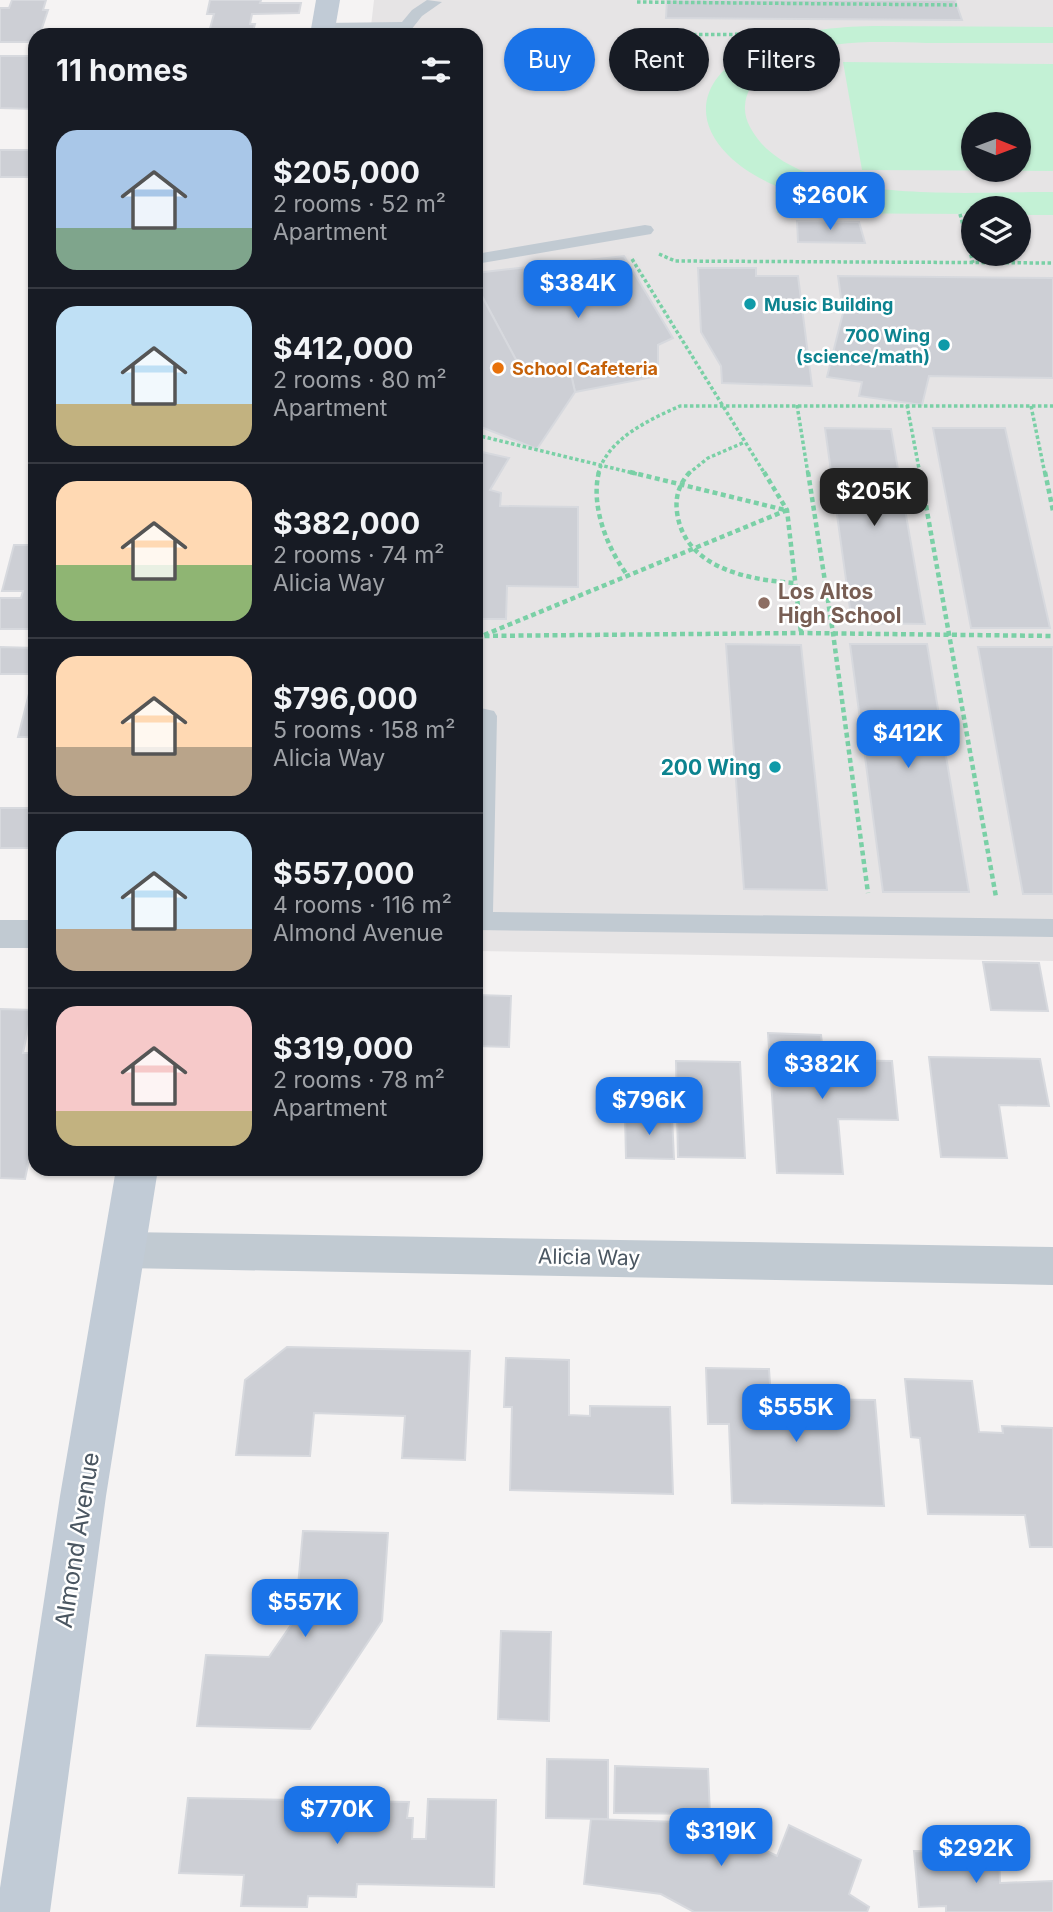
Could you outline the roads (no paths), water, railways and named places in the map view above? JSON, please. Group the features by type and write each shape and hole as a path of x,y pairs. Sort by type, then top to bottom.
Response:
{"street":[{"path":"324,28 328,0"},
{"path":"0,934 28,934"},
{"name":"Almond Avenue","path":"23,1912 83,1496 136,1176"},
{"name":"Alicia Way","path":"125,1250 1053,1266"}],"lane":[{"path":"389,28 406,27 417,13 434,2"},
{"path":"483,258 622,242 645,230"},
{"path":"483,716 486,716 483,793"},
{"path":"483,921 1053,928"}],"place":[{"name":"Music Building","path":"750,304"},
{"name":"700 Wing (science/math)","path":"944,345"},
{"name":"School Cafeteria","path":"498,368"},
{"name":"Los Altos High School","path":"764,603"},
{"name":"200 Wing","path":"775,767"}]}
